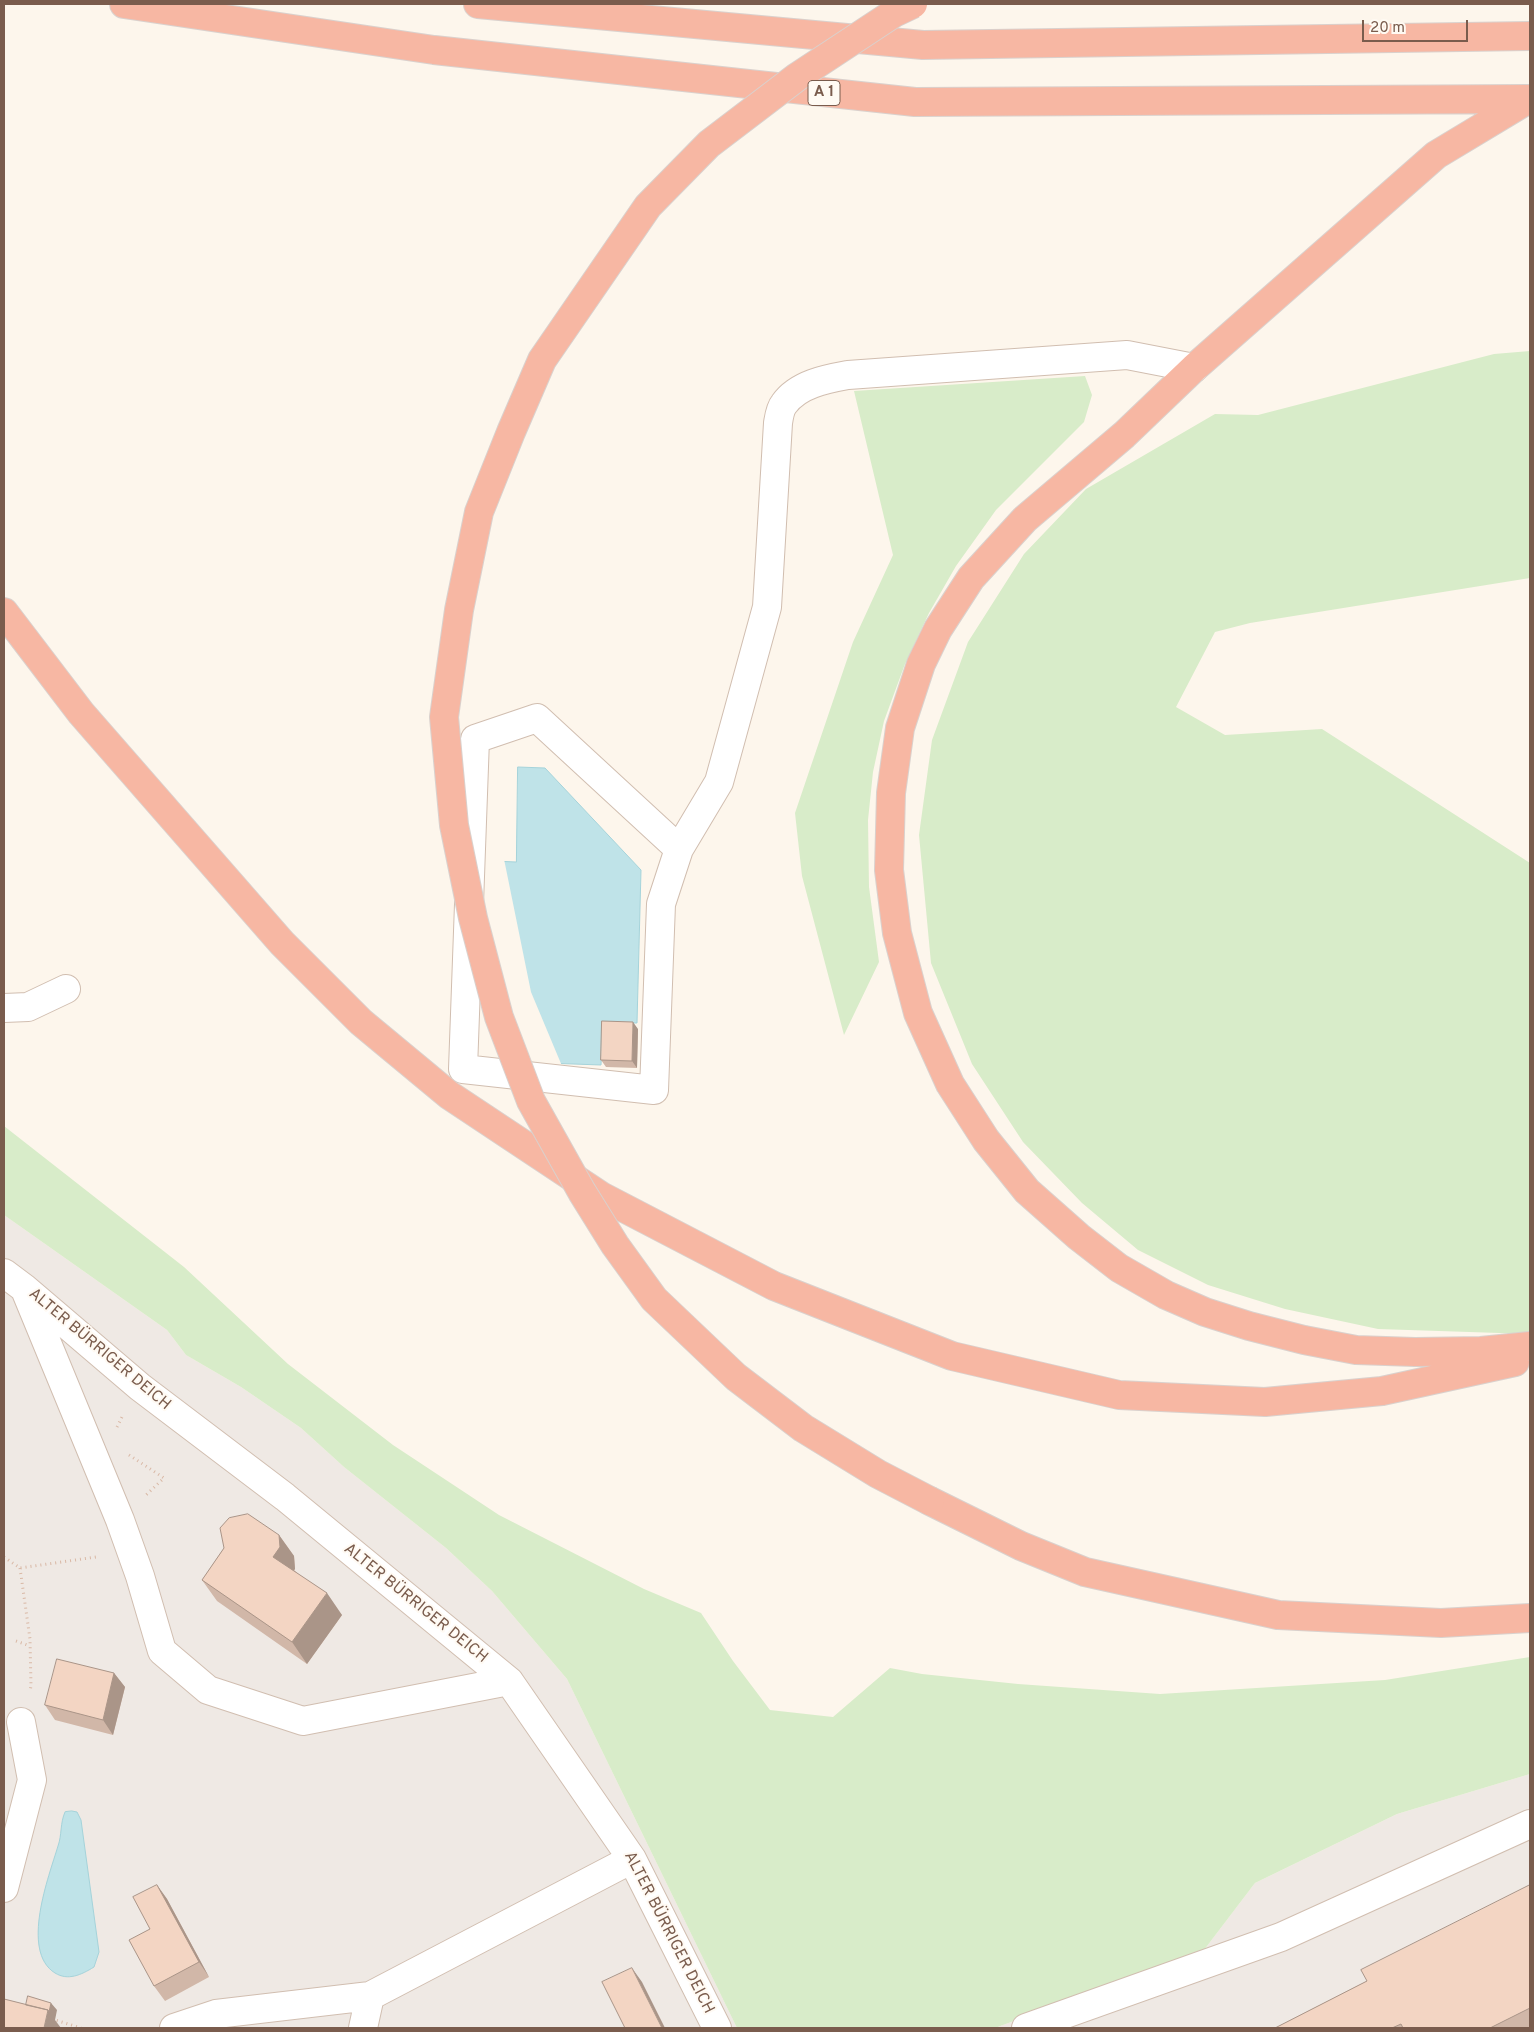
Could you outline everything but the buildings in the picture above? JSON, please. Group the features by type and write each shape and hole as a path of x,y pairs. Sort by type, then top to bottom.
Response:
{"highway":[{"name":"A 1","path":"124,4 434,50 915,102 1530,99"},
{"path":"478,4 923,45 1530,36"},
{"path":"913,4 894,13 797,77 709,144 648,206 542,360 479,512 459,610 444,717 454,825 473,918 499,1017 531,1101 582,1192 615,1245 654,1299 736,1376 803,1428 878,1474 930,1502 1021,1546 1085,1572 1278,1616 1441,1622 1530,1618"},
{"path":"1530,99 1436,155 1194,368 1124,435 1025,519 971,578 938,629 921,664 900,728 891,793 889,870 897,933 918,1013 950,1084 986,1140 1027,1191 1079,1237 1118,1268 1166,1295 1205,1312 1304,1340 1356,1350 1415,1352 1481,1351 1530,1346"},
{"path":"4,612 88,720 282,943 361,1022 449,1096 601,1196 774,1286 952,1356 1119,1395 1266,1402 1382,1391 1530,1359"}],"lane":[{"path":"679,849 537,718 475,740 463,1070 654,1090 660,904 679,849 718,782 768,607 778,423 783,405 796,392 819,381 848,375 1127,355 1194,368"},
{"path":"4,1008 28,1007 66,989"},
{"path":"14,1281 120,1520 140,1576 162,1651 208,1690 302,1720 509,1680"},
{"name":"ALTER BÜRRIGER DEICH","path":"14,1281 140,1387 285,1497 509,1680 632,1859 717,2028"},
{"path":"4,1888 32,1780 21,1722"},
{"path":"1026,2028 1056,2023 1281,1937 1530,1824"},
{"path":"174,2028 216,2014 370,1996 632,1859"},
{"path":"363,2028 370,1996"}],"path":[{"path":"20,1568 30,1646 31,1686 21,1722"},
{"path":"16,1641 30,1646"},
{"path":"47,2018 81,2028"}],"shaded area":[{"path":"4,1215 167,1330 186,1355 241,1387 301,1428 344,1467 446,1548 492,1591 567,1679 737,2028 4,2028"},
{"path":"1530,1774 1530,2028 995,2028 1204,1950 1255,1883 1397,1814"}],"green space":[{"path":"1530,351 1530,578 1250,623 1215,632 1176,707 1225,735 1322,729 1530,863 1530,1334 1378,1329 1285,1309 1208,1285 1138,1250 1082,1203 1023,1142 972,1064 931,963 919,835 932,740 968,642 1024,554 1086,489 1215,414 1258,415 1494,354"},
{"path":"1085,376 1092,395 1084,422 996,510 956,566 929,613 905,664 884,721 873,772 868,820 869,887 879,962 844,1035 802,876 795,813 853,642 893,555 854,391"},
{"path":"4,1126 184,1267 288,1364 393,1445 499,1515 644,1589 701,1613 733,1661 770,1710 833,1717 890,1668 922,1674 1018,1684 1160,1694 1385,1680 1530,1657 1530,1774 1397,1814 1255,1883 1204,1950 995,2028 737,2028 567,1679 492,1591 446,1548 344,1467 301,1428 241,1387 186,1355 167,1330 4,1215"}],"water":[{"path":"518,767 545,768 641,870 637,1023 603,1023 601,1065 490,1061 494,861 516,862"},
{"path":"65,1812 77,1812 81,1820 99,1952 94,1967 79,1975 65,1977 55,1973 45,1962 39,1948 38,1931 40,1912 59,1842 63,1816"}],"pier":[{"path":"494,859 504,859 531,992 562,1066 488,1061 492,861"}]}
